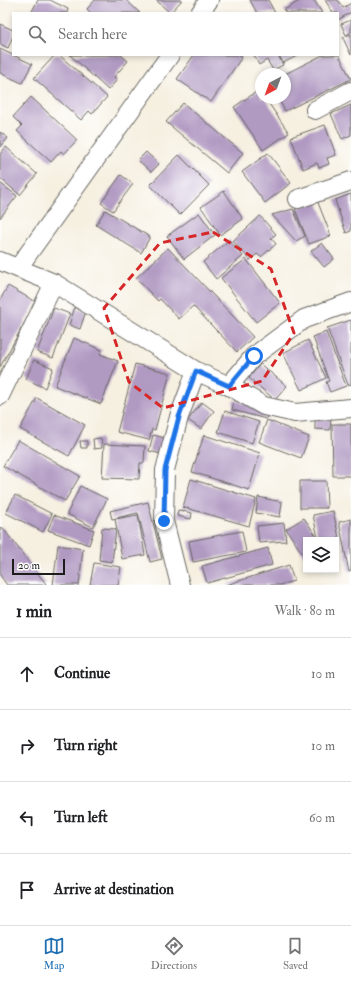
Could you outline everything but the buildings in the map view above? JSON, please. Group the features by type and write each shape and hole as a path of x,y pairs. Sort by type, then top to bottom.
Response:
{"street":[{"path":"201,12 209,0"},
{"path":"18,268 169,56"},
{"path":"315,110 351,91"},
{"path":"298,199 351,181"},
{"path":"0,261 54,283 196,371 229,386 264,406 295,413 351,408"},
{"path":"0,396 54,283"},
{"path":"229,386 254,356 304,319 351,302"},
{"path":"180,585 164,521 165,470 179,417 196,371"}],"highlighted area":[{"path":"213,232 271,269 294,333 262,381 163,408 129,382 104,308 160,243"}],"route":[{"path":"164,521 165,470 179,417 196,371 229,386 254,356"}]}
